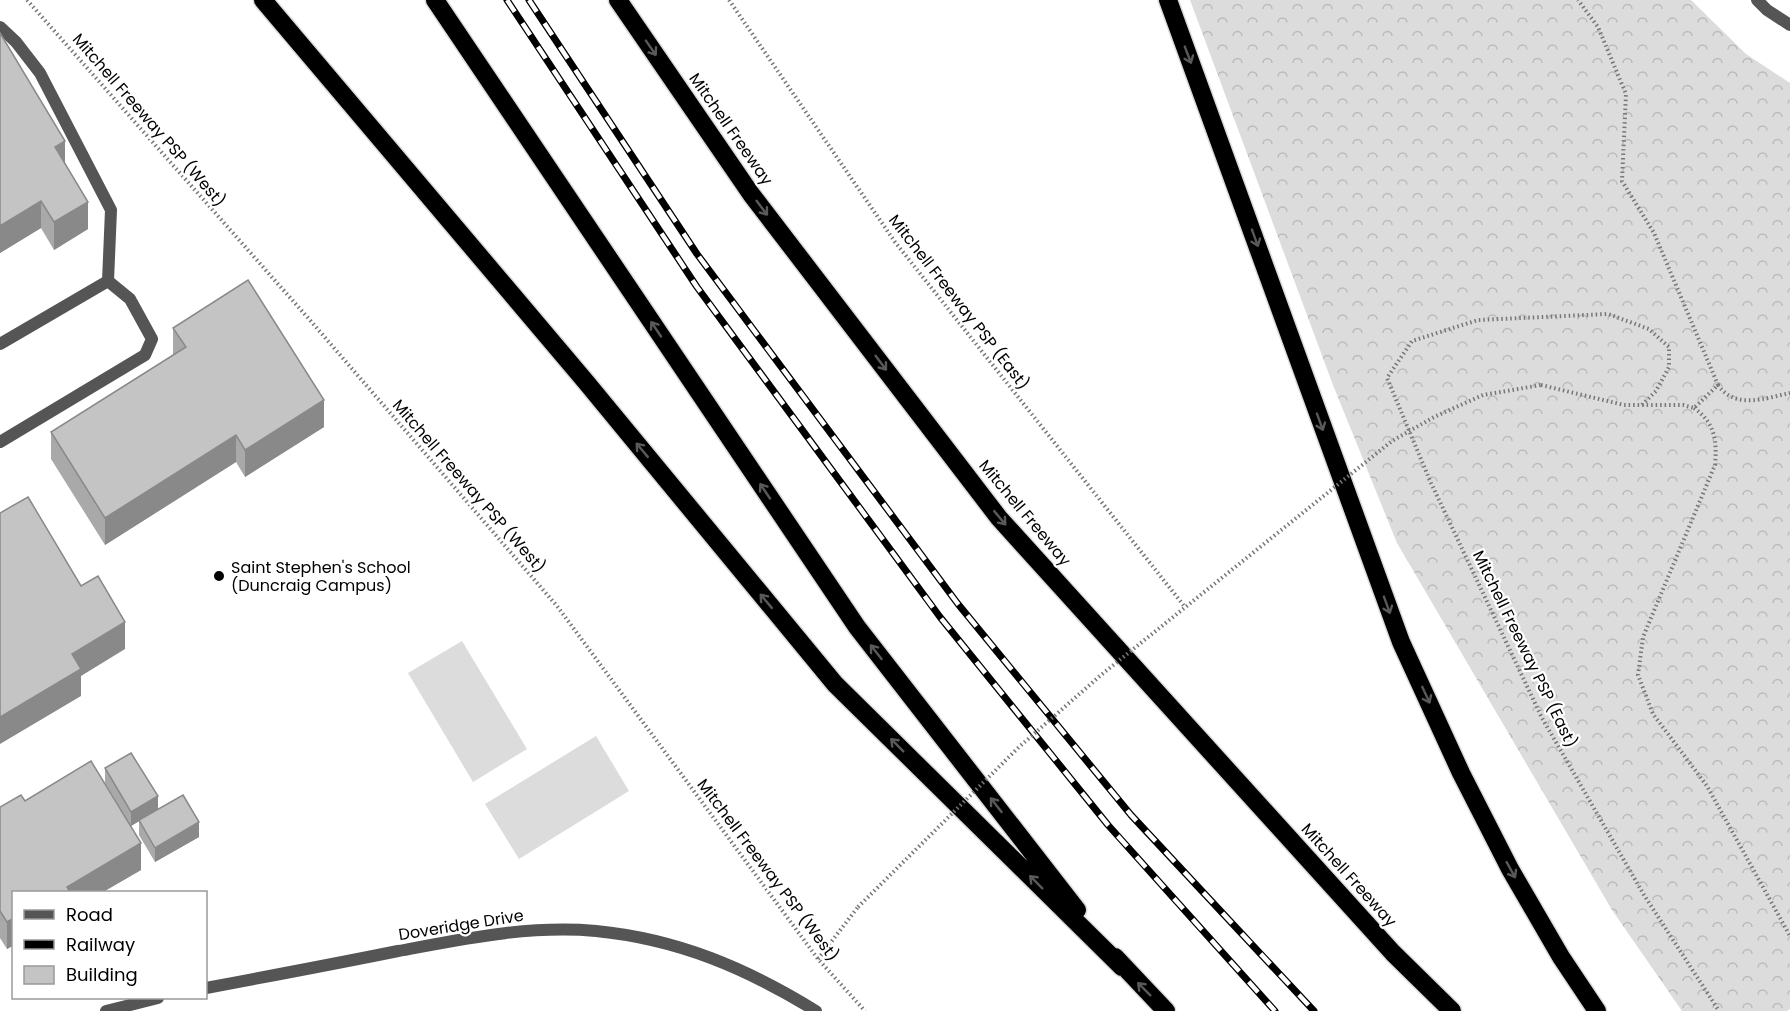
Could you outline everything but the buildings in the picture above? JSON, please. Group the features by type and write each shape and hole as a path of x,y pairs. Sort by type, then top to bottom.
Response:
{"highway":[{"path":"263,0 586,382 835,684 1166,1011"},
{"path":"435,0 857,627 1122,967"},
{"name":"Mitchell Freeway","path":"618,0 751,194 999,518 1393,953 1452,1011"},
{"path":"1168,0 1401,642 1461,773 1510,869 1561,957 1597,1011"}],"street":[{"path":"1757,0 1767,10 1790,25"},
{"path":"0,27 16,42 39,73 111,210 108,281"},
{"path":"0,344 108,281"},
{"path":"0,441 145,355 152,339 130,299 108,281"},
{"name":"Doveridge Drive","path":"207,988 491,933 595,931 664,943 697,952 761,979 816,1011"},
{"path":"106,1011 154,999"}],"path":[{"name":"Mitchell Freeway PSP (West)","path":"27,0 309,319 556,606 818,959 865,1011"},
{"name":"Mitchell Freeway PSP (East)","path":"729,0 895,242 1185,607"},
{"path":"1578,0 1599,27 1626,94 1622,181 1653,233 1718,386 1730,398 1749,402 1790,393"},
{"name":"Mitchell Freeway PSP (East)","path":"1642,405 1656,391 1669,367 1669,347 1648,329 1608,314 1478,320 1412,341 1387,378 1431,483 1542,718 1644,895 1719,1011"},
{"path":"818,959 858,907 1019,747 1101,675 1392,441 1434,417 1483,395 1541,385 1624,405 1683,405 1694,408 1704,414 1716,435 1716,465 1643,638 1638,675 1653,714 1707,786 1790,936"},
{"path":"1694,408 1718,386"}],"green space":[{"path":"1190,0 1691,0 1746,54 1790,83 1790,1009 1787,1011 1682,1011 1612,910 1397,543 1333,385"},
{"path":"462,641 527,749 473,782 408,673"},
{"path":"596,736 629,791 519,859 485,804"}],"railway":[{"path":"507,0 697,287 940,617 1108,825 1275,1011"},
{"path":"529,0 697,254 958,604 1131,815 1314,1011"}],"place":[{"name":"Saint Stephen's School (Duncraig Campus)","path":"219,576"}]}
